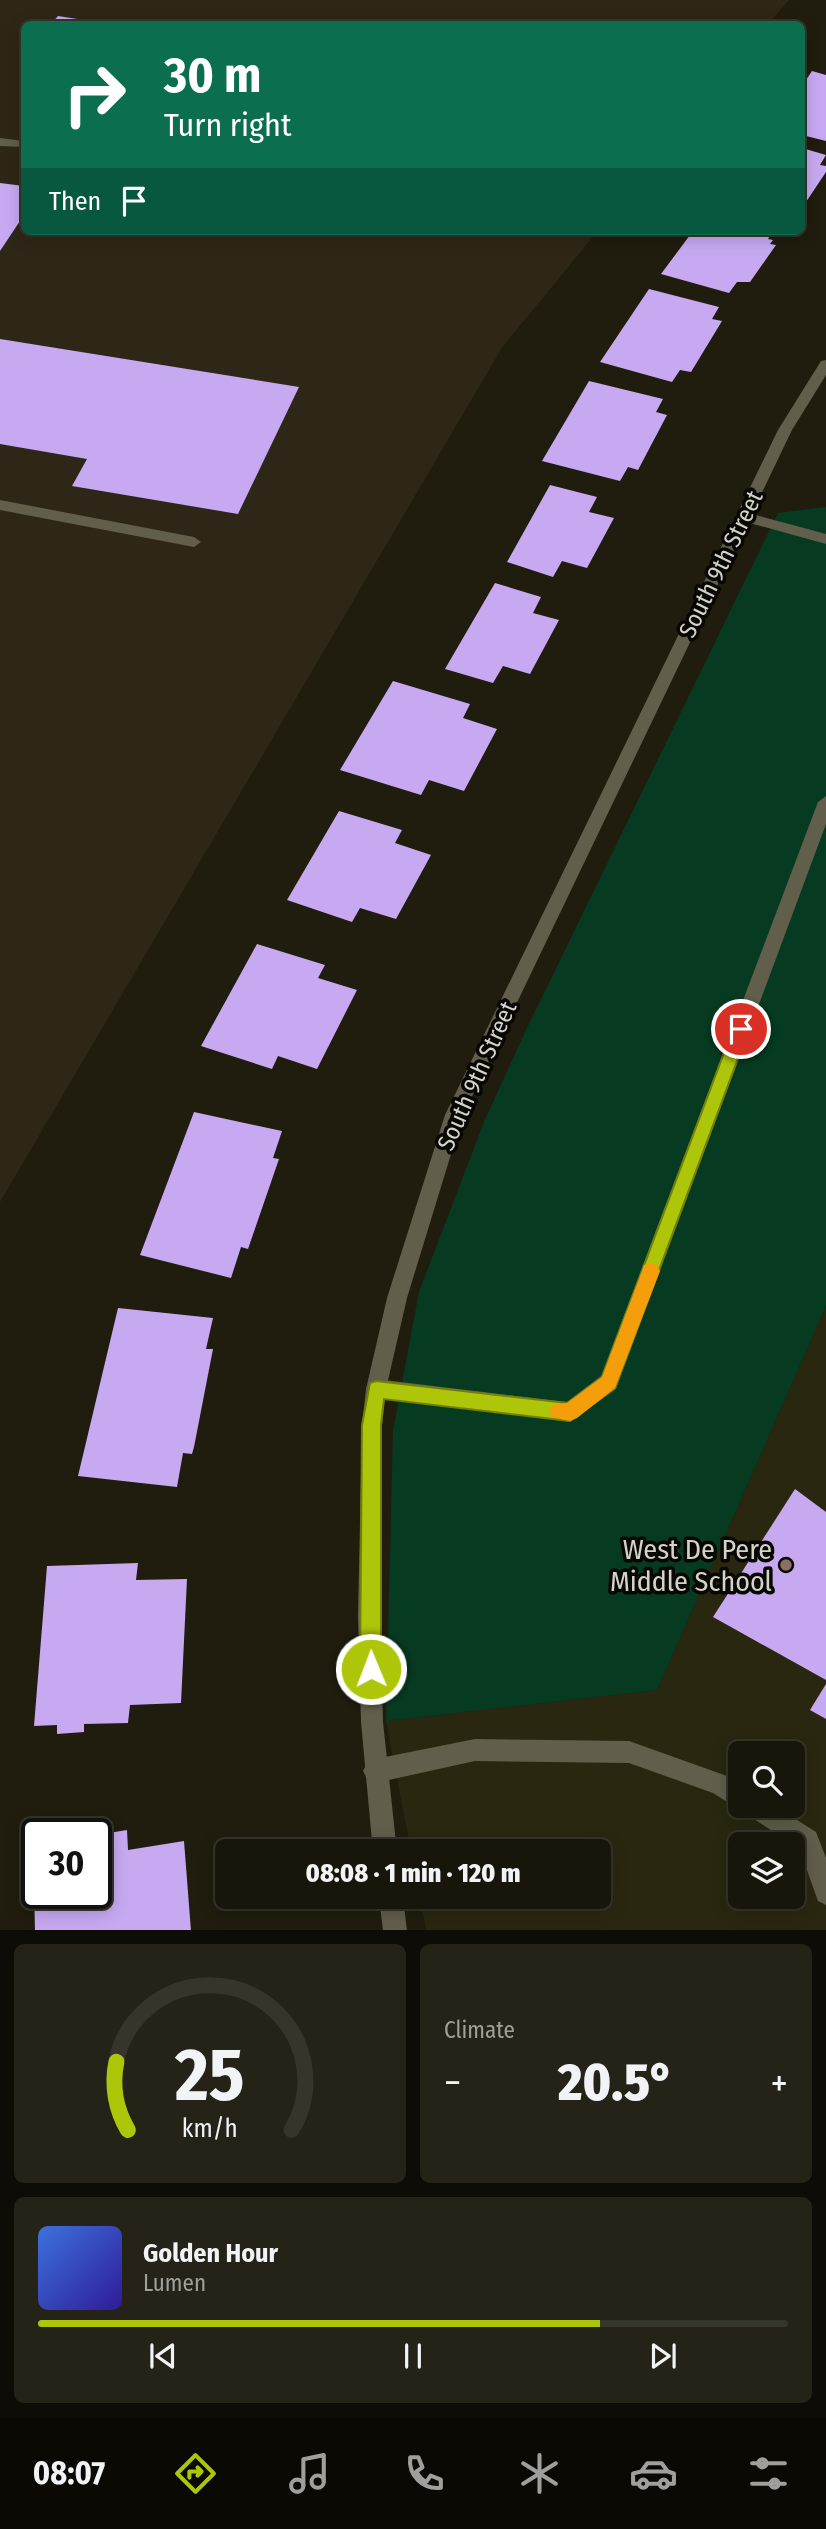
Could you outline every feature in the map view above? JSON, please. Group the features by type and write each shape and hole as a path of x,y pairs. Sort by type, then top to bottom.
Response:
{"street":[{"path":"0,142 21,144"},
{"name":"South 9th Street","path":"383,1839 374,1771 369,1616 372,1425 376,1389 397,1298 454,1115 785,430 826,364"},
{"path":"0,505 194,542"},
{"path":"744,517 826,539"},
{"path":"376,1389 570,1412 609,1382 826,802"},
{"path":"374,1771 475,1750 629,1752 728,1790"},
{"path":"773,1818 808,1840 826,1893"},
{"path":"392,1909 395,1930"}],"shaded area":[{"path":"0,0 789,0 771,21 21,21 21,235 595,235 503,346 0,1202"},
{"path":"826,1306 826,1930 426,1930 422,1909 611,1909 611,1839 409,1839 386,1721 657,1690"}],"green space":[{"path":"826,507 826,1306 657,1690 386,1721 393,1431 419,1292 484,1122 526,1030 778,513"}],"building":[{"path":"58,16 90,21 54,21"},
{"path":"812,71 826,75 826,141 805,136 805,82"},
{"path":"805,149 826,155 820,165 826,166 826,172 805,204"},
{"path":"0,183 21,186 21,220 0,251"},
{"path":"690,235 770,235 768,239 773,240 770,244 776,245 750,282 737,282 729,293 661,274"},
{"path":"649,289 719,307 712,319 722,321 691,372 680,370 672,382 600,362"},
{"path":"0,339 299,387 238,514 72,486 87,459 0,444"},
{"path":"589,381 663,399 656,412 667,415 638,470 628,467 620,481 542,461"},
{"path":"550,485 597,497 589,512 614,518 587,568 562,561 553,577 507,562"},
{"path":"495,583 541,597 533,613 559,620 530,674 503,666 493,683 445,669"},
{"path":"393,681 470,704 463,718 497,729 464,791 429,780 421,795 340,770"},
{"path":"339,811 402,830 395,843 431,855 396,919 360,908 352,922 287,900"},
{"path":"257,944 325,965 318,978 357,990 317,1069 278,1056 272,1069 201,1046"},
{"path":"194,1112 282,1131 273,1158 279,1159 248,1249 241,1247 231,1278 140,1255"},
{"path":"118,1308 213,1318 206,1349 213,1349 194,1447 192,1454 183,1453 177,1487 78,1476"},
{"name":"West De Pere Middle School","path":"795,1489 826,1512 826,1680 713,1617"},
{"path":"138,1563 136,1580 187,1579 181,1703 130,1705 128,1723 84,1724 84,1732 57,1734 57,1725 34,1726 47,1566"},
{"path":"826,1684 826,1719 810,1710"},
{"path":"127,1830 128,1850 184,1841 191,1930 35,1930 34,1909 112,1909 112,1832"}],"slow traffic":[{"path":"558,1411 570,1412 609,1382 651,1271"}],"place":[{"name":"West De Pere Middle School","path":"786,1565"}],"route":[{"path":"371,1669 369,1616 372,1425 376,1389 570,1412 609,1382 741,1029"}]}
